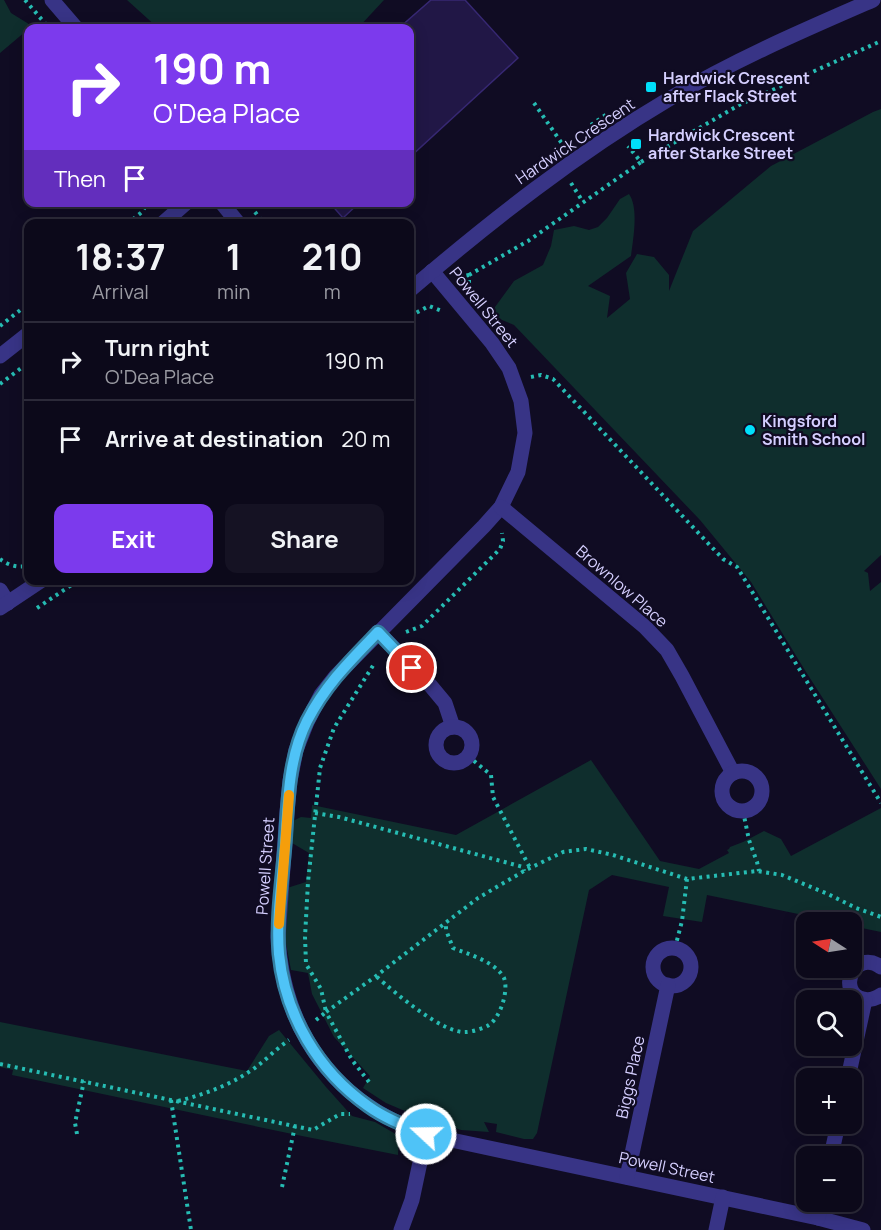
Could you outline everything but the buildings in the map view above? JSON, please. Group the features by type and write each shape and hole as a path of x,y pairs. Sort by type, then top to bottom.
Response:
{"street":[{"path":"52,0 73,24"},
{"name":"Hardwick Crescent","path":"414,287 502,213 563,167 668,99 722,69 873,0"},
{"path":"168,219 181,207"},
{"path":"225,207 235,219"},
{"name":"Powell Street","path":"432,271 498,351 509,368 521,401 525,433 518,472 501,507 336,676 321,695 306,722 296,750 290,781 278,938 284,985 295,1017 311,1048 358,1110 386,1117 426,1134 723,1197 863,1230"},
{"path":"0,356 24,337"},
{"name":"Brownlow Place","path":"501,507 645,627 667,650 733,772"},
{"path":"3,600 32,585"},
{"path":"378,632 430,685 444,704 453,727"},
{"path":"453,727 463,729 470,737 472,747 468,756 460,762 450,763 441,758 436,749 437,739 443,731 453,727"},
{"path":"743,771 753,774 760,782 762,792 759,802 751,809 743,811 730,808 724,800 722,789 725,780 733,772 743,771"},
{"path":"668,948 675,948 682,951 690,963 687,977 675,986 661,982 653,971 656,956 668,948"},
{"path":"881,967 872,962 864,962 851,972 850,979 850,986 858,997 872,1000 881,995"},
{"name":"Biggs Place","path":"627,1177 668,985"},
{"path":"850,1068 865,1000"},
{"path":"402,1230 412,1200 426,1134"},
{"path":"716,1230 723,1197"},
{"path":"818,1218 820,1212"}],"path":[{"path":"25,0 46,24"},
{"path":"414,314 429,306 465,276 528,241 641,162 740,105 881,41"},
{"path":"534,104 563,145"},
{"path":"628,146 641,162"},
{"path":"134,219 145,207"},
{"path":"469,275 471,295"},
{"path":"429,306 449,315"},
{"path":"0,326 24,307"},
{"path":"0,384 24,366"},
{"path":"529,377 541,375 553,380 723,559 737,567 881,803"},
{"path":"0,1064 313,1130 340,1114 358,1110 370,1091 369,1080 352,1060 326,1012 321,989 306,964 308,882 321,768 334,728 370,673 377,658 403,633 422,626 500,549 503,541 502,533"},
{"path":"0,559 11,566 24,567"},
{"path":"468,756 491,775 493,797 530,868"},
{"path":"743,811 759,872"},
{"path":"315,813 339,817 523,867 524,871"},
{"path":"174,1100 197,1096 243,1076 478,898 524,871 563,852 586,849 613,855 687,879 759,872 782,875 881,917"},
{"path":"675,948 687,879"},
{"path":"376,976 400,998 447,1028 466,1032 488,1025 496,1017 501,1006 505,992 504,979 496,969 479,958 453,948 445,923"},
{"path":"77,1134 75,1123 84,1081"},
{"path":"174,1100 191,1230"},
{"path":"347,1104 358,1110"},
{"path":"282,1187 295,1126"}],"green space":[{"path":"0,0 4,0 11,13 29,24 24,24 24,33 0,53"},
{"path":"127,0 384,0 362,24 154,24"},
{"name":"Kingsford Smith School","path":"881,109 881,555 864,571 868,573 870,591 881,582 881,789 751,582 700,520 514,325 495,314 495,307 514,281 543,265 551,246 554,230 574,226 589,230 598,227 620,199 629,194 635,215 631,256 588,286 610,296 607,318 630,299 626,273 637,254 654,257 669,275 669,291 693,231 771,166"},
{"path":"591,760 660,861 699,869 729,853 727,850 730,847 764,831 781,839 791,856 881,808 881,932 862,928 862,912 796,913 707,895 702,922 663,916 669,887 612,875 589,890 537,1133 533,1139 524,1139 496,1132 497,1124 484,1122 489,1132 461,1130 386,1103 363,1088 370,1076 334,1037 312,994 308,973 291,970 285,939 287,888 306,882 309,853 292,843 293,821 301,817 311,818 312,805 456,835"},
{"path":"0,1022 247,1071 269,1036 279,1030 352,1116 375,1122 399,1136 398,1155 12,1075 13,1070 0,1067"}],"slow traffic":[{"path":"279,924 289,795"}],"place":[{"name":"Hardwick Crescent after Flack Street","path":"651,87"},
{"name":"Hardwick Crescent after Starke Street","path":"636,144"},
{"name":"Kingsford Smith School","path":"750,430"}],"route":[{"path":"412,668 378,632 336,676 321,695 306,722 296,750 290,781 278,938 284,985 295,1017 311,1048 338,1081 369,1107 426,1134"}]}
